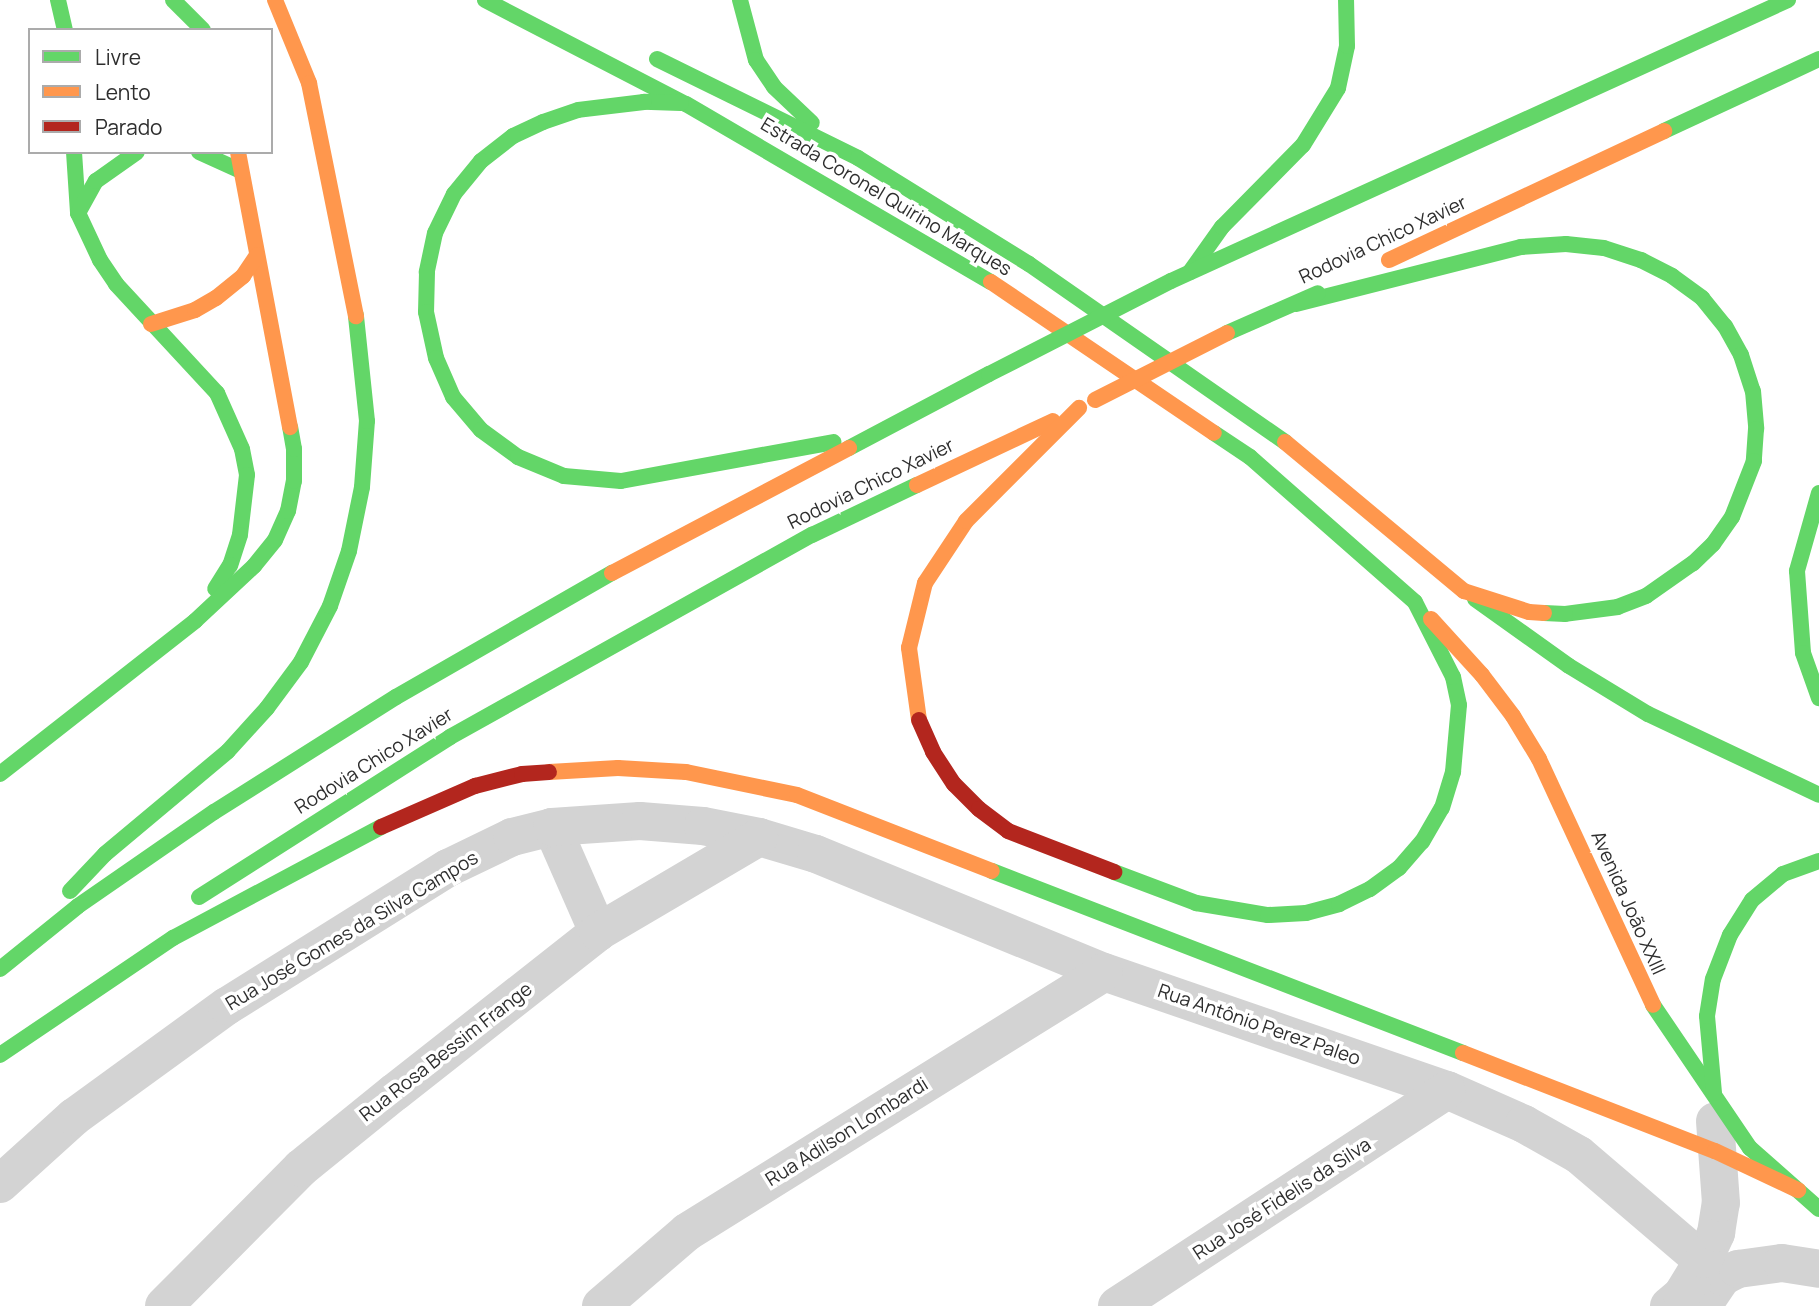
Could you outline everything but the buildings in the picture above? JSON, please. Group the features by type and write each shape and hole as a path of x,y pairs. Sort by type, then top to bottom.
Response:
{"main road":[{"path":"58,0 65,28"},
{"path":"173,0 200,28"},
{"path":"0,962 105,855 228,751 267,708 301,662 330,606 349,551 362,487 367,421 361,340 309,83 275,0"},
{"name":"Estrada Coronel Quirino Marques","path":"485,0 686,104 972,270 1250,457 1415,602"},
{"path":"740,0 745,29 756,61 774,88 818,128 858,158"},
{"path":"1189,274 1222,227 1303,145 1338,88 1347,46 1346,0"},
{"name":"Rodovia Chico Xavier","path":"0,969 78,906 214,812 396,697 589,585 873,434 1171,281 1788,0"},
{"name":"Estrada Coronel Quirino Marques","path":"637,49 858,158 1029,264 1277,435 1464,591"},
{"name":"Rodovia Chico Xavier","path":"186,906 450,737 812,535 1079,408 1227,333 1296,304 1819,59"},
{"path":"686,104 644,102 592,108 543,122 513,136 481,161 461,186 435,233 427,272 426,312 436,358 453,397 481,430 518,457 564,476 632,480 873,434"},
{"path":"74,154 78,213 100,260 151,324 199,370 217,393 232,421 247,475 240,535 230,565 195,621"},
{"path":"78,213 96,181 116,164 134,154"},
{"path":"203,154 241,171"},
{"path":"0,774 195,621 254,566 275,540 288,511 294,481 294,449 238,154"},
{"path":"1296,304 1474,256 1521,247 1566,244 1604,248 1641,260 1672,276 1702,298 1724,326 1741,355 1753,391 1756,429 1754,461 1745,490 1732,517 1713,544 1670,582 1646,596 1594,612 1529,612 1464,591"},
{"path":"151,324 195,310 216,298 243,276 257,255"},
{"path":"1079,408 966,521 943,552 925,583 909,648 919,719 933,752 954,784 979,809 1008,831 1196,903 1231,911 1268,915 1306,913 1339,904 1370,889 1399,868 1422,842 1442,808 1453,772 1459,705 1455,686 1441,648 1415,602"},
{"path":"1819,493 1806,531 1797,584 1802,653 1819,698"},
{"path":"1464,591 1569,666 1648,714 1819,795"},
{"name":"Avenida João XXIII","path":"1415,602 1482,675 1513,716 1539,759 1647,997 1750,1149 1819,1209"},
{"path":"0,1052 173,938 336,849 429,804 475,786 523,774 618,768 686,772 797,795 1715,1151 1798,1190"},
{"path":"1715,1098 1707,1016 1713,979 1730,936 1752,900 1783,874 1819,861"},
{"path":"0,1052 131,946"}],"street":[{"name":"Rua José Gomes da Silva Campos","path":"0,1184 74,1117 227,1006 448,867 512,837 552,827 640,821 703,826 759,837"},
{"path":"552,827 598,932"},
{"name":"Rua Rosa Bessim Frange","path":"164,1306 301,1168 598,932 759,837"},
{"name":"Rua Antônio Perez Paleo","path":"759,837 816,853 1104,972 1447,1090 1524,1124 1579,1155 1696,1292"},
{"name":"Rua Adilson Lombardi","path":"601,1306 687,1232 1104,972"},
{"name":"Rua José Fidelis da Silva","path":"1117,1306 1447,1090"},
{"path":"1696,1292 1716,1233 1721,1203 1715,1151 1715,1098"},
{"path":"1696,1292 1760,1264 1782,1263 1819,1269"}],"traffic: fast":[{"path":"58,0 65,28"},
{"path":"173,0 201,28"},
{"path":"485,0 686,104 991,282"},
{"path":"740,0 756,60 774,87 812,123"},
{"path":"1190,272 1222,227 1303,145 1338,88 1347,46 1346,0"},
{"path":"1171,281 1788,0"},
{"path":"657,59 858,158 1029,264 1285,442"},
{"path":"1664,131 1819,59"},
{"path":"681,103 644,102 578,110 543,122 513,136 481,161 454,194 435,233 427,272 426,312 436,358 453,397 481,430 518,457 564,476 621,481 833,442"},
{"path":"74,154 78,213 100,260 116,284 217,393 242,449 247,475 240,535 230,565 215,589"},
{"path":"78,213 96,181 134,154"},
{"path":"203,154 241,171"},
{"path":"1296,304 1521,247 1566,244 1604,248 1641,260 1672,276 1702,298 1725,326 1741,355 1753,391 1756,429 1754,461 1732,517 1713,544 1693,563 1646,596 1618,607 1565,614 1544,613"},
{"path":"989,374 1171,281"},
{"path":"1227,333 1318,293"},
{"path":"70,891 105,854 228,751 267,708 301,662 330,606 349,551 362,487 367,421 356,316"},
{"path":"849,448 989,374"},
{"path":"0,774 195,621 254,566 275,540 288,511 294,481 294,449 290,427"},
{"path":"1114,872 1196,903 1268,915 1306,913 1339,904 1370,889 1399,868 1422,842 1442,808 1453,772 1459,705 1453,677 1415,602 1250,457 1214,433"},
{"path":"199,897 450,737 812,535 917,485"},
{"path":"1819,493 1797,571 1803,653 1819,698"},
{"path":"0,969 78,906 214,812 396,697 612,573"},
{"path":"1475,599 1569,666 1648,714 1819,795"},
{"path":"0,1055 173,938 381,827"},
{"path":"1714,1093 1707,1016 1713,979 1730,935 1752,900 1783,874 1819,861"},
{"path":"992,871 1463,1053"},
{"path":"1653,1005 1750,1148 1819,1209"}],"traffic: slow":[{"path":"275,0 309,83 356,316"},
{"path":"1389,260 1664,131"},
{"path":"238,154 290,427"},
{"path":"151,324 195,310 216,298 243,276 257,255"},
{"path":"991,282 1214,433"},
{"path":"1095,400 1227,333"},
{"path":"919,720 909,648 925,583 966,521 1079,408"},
{"path":"917,485 1053,421"},
{"path":"1285,442 1464,591 1529,612 1544,613"},
{"path":"612,573 849,448"},
{"path":"1431,619 1482,675 1513,716 1539,759 1653,1005"},
{"path":"549,772 618,768 686,772 797,795 992,871"},
{"path":"1463,1053 1715,1151 1798,1190"}],"traffic: jam":[{"path":"919,720 933,752 954,784 979,809 1008,831 1114,872"},
{"path":"381,827 475,786 522,774 549,772"}]}
